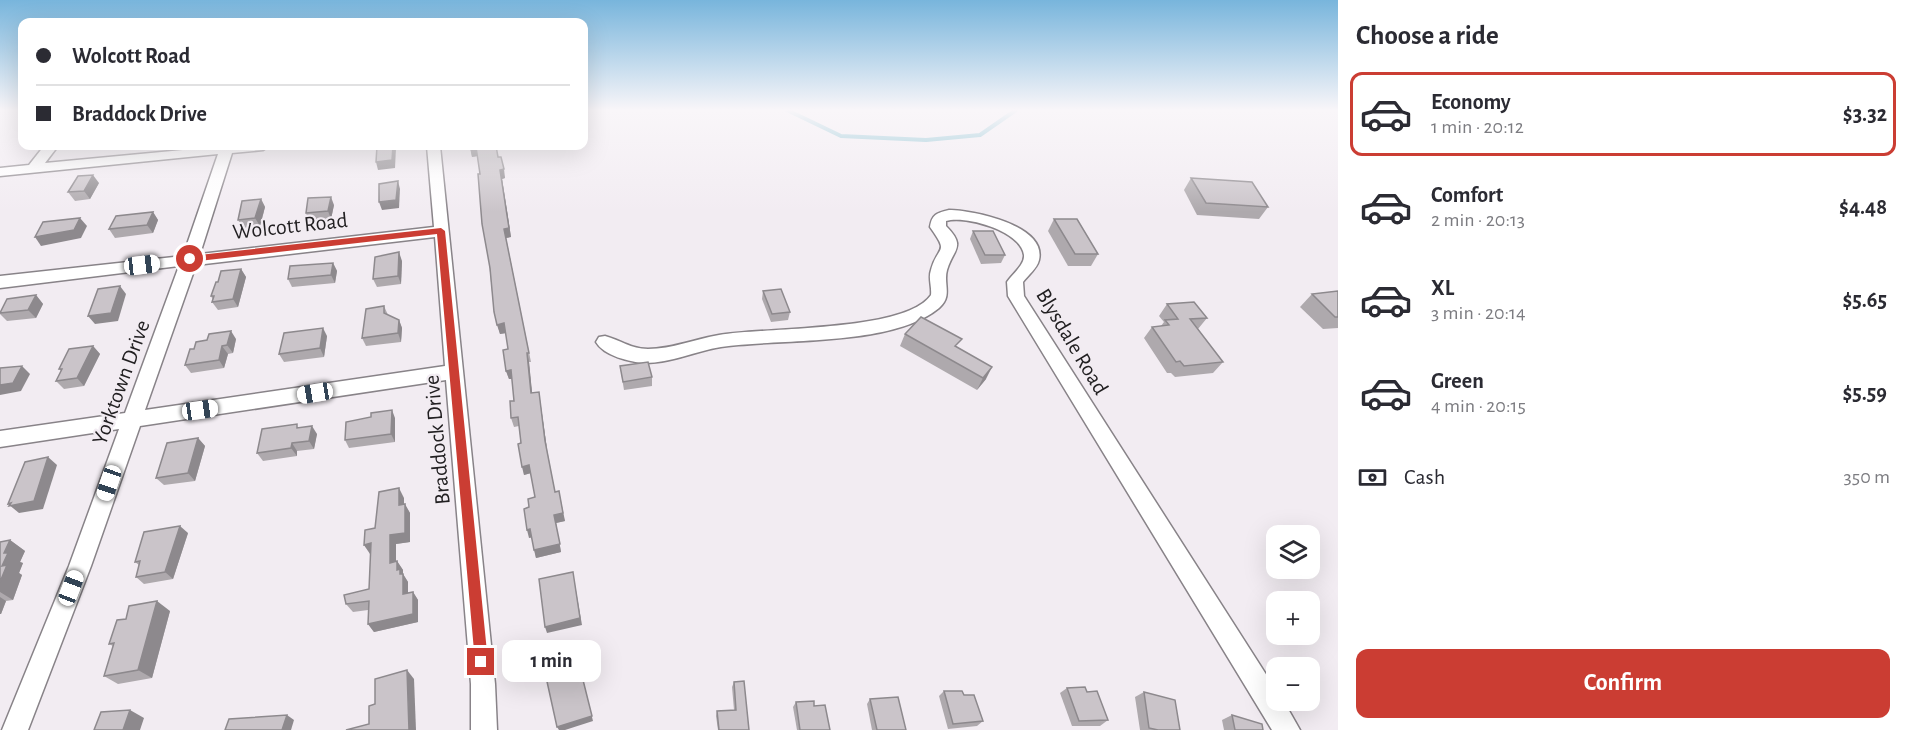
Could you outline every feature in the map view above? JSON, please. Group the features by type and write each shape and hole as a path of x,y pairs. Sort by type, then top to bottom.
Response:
{"street":[{"path":"34,168 48,150"},
{"path":"0,172 217,150"},
{"name":"Yorktown Drive","path":"15,730 80,566 227,150"},
{"name":"Braddock Drive","path":"434,150 483,684 484,730"},
{"name":"Blysdale Road","path":"605,342 620,351 633,355 660,355 722,341 860,328 911,317 922,312 939,297 938,270 950,249 947,236 938,227 939,218 950,213 966,214 1008,229 1028,244 1032,256 1031,262 1015,281 1016,296 1287,730"},
{"name":"Wolcott Road","path":"0,282 441,231"},
{"path":"0,439 454,372"}],"building":[{"path":"377,150 393,150 392,160 376,162"},
{"path":"476,150 497,150 504,169 500,170 509,228 504,229 529,353 527,353 531,393 539,392 545,441 555,492 559,491 563,513 554,515 560,544 534,550 530,529 527,530 524,509 529,507 528,499 535,497 529,465 522,467 518,444 521,443 518,417 511,418 510,401 514,401 511,370 506,371 503,350 508,349 504,323 497,325 494,312 490,268 482,224 478,174 480,174"},
{"path":"93,175 84,191 68,192 78,176"},
{"path":"1191,178 1252,182 1268,207 1206,203"},
{"path":"398,181 396,200 379,202 379,184"},
{"path":"331,197 328,211 306,213 308,198"},
{"path":"261,199 255,218 238,220 242,201"},
{"path":"153,212 147,225 109,229 116,216"},
{"path":"80,218 74,230 35,237 43,222"},
{"path":"1054,219 1077,219 1098,254 1075,254"},
{"path":"973,231 993,231 1005,255 985,255"},
{"path":"399,252 398,276 373,279 375,257"},
{"path":"333,263 331,275 288,279 290,266"},
{"path":"241,269 233,299 212,302 214,296 211,296 221,271"},
{"path":"120,286 111,313 88,316 98,289"},
{"path":"781,289 790,312 772,314 763,291"},
{"path":"1338,291 1338,317 1335,317 1312,294"},
{"path":"36,295 28,310 0,313 7,299"},
{"path":"1194,302 1207,318 1190,319 1223,362 1184,366 1180,361 1176,362 1152,327 1169,325 1165,320 1178,319 1167,304"},
{"path":"384,306 384,313 399,320 398,333 362,338 366,309"},
{"path":"921,317 962,339 955,346 992,367 983,378 905,334"},
{"path":"323,328 320,348 279,354 284,333"},
{"path":"231,331 227,345 222,346 219,360 185,365 190,349 194,349 196,342 207,340 209,334"},
{"path":"93,346 77,378 56,381 69,349"},
{"path":"648,362 652,377 623,382 620,366"},
{"path":"22,366 13,383 0,385 0,368"},
{"path":"392,410 391,434 345,440 346,422 371,417 371,413"},
{"path":"297,424 297,428 312,426 309,441 292,443 291,448 257,453 262,429"},
{"path":"198,438 188,473 156,478 167,443"},
{"path":"48,457 34,501 9,506 25,462"},
{"path":"399,488 399,505 405,504 405,533 390,535 390,563 397,561 397,570 400,569 400,574 403,574 403,594 413,592 413,614 368,624 369,601 346,604 344,595 369,589 371,543 364,545 365,530 375,528 379,492"},
{"path":"180,526 165,572 136,577 140,561 135,562 144,532"},
{"path":"10,540 4,553 8,553 2,566 7,565 0,582 0,542"},
{"path":"573,572 580,618 545,627 539,579"},
{"path":"157,601 138,670 104,676 114,643 109,644 117,620 126,619 129,606"},
{"path":"580,668 592,716 557,727 546,677"},
{"path":"407,670 409,730 346,730 369,724 369,706 375,704 375,679"},
{"path":"744,681 749,730 719,730 717,711 736,710 734,682"},
{"path":"1085,687 1087,692 1097,691 1108,720 1079,721 1067,688"},
{"path":"944,691 962,691 964,695 974,695 983,721 953,724"},
{"path":"1144,692 1175,700 1180,730 1149,728"},
{"path":"898,697 906,730 877,730 870,699"},
{"path":"814,701 814,706 825,705 830,730 800,730 796,702"},
{"path":"130,710 123,730 94,730 101,712"},
{"path":"287,715 282,730 225,730 229,719"},
{"path":"1232,715 1262,724 1263,730 1235,730"}],"route":[{"path":"190,259 441,231 481,662"}]}
